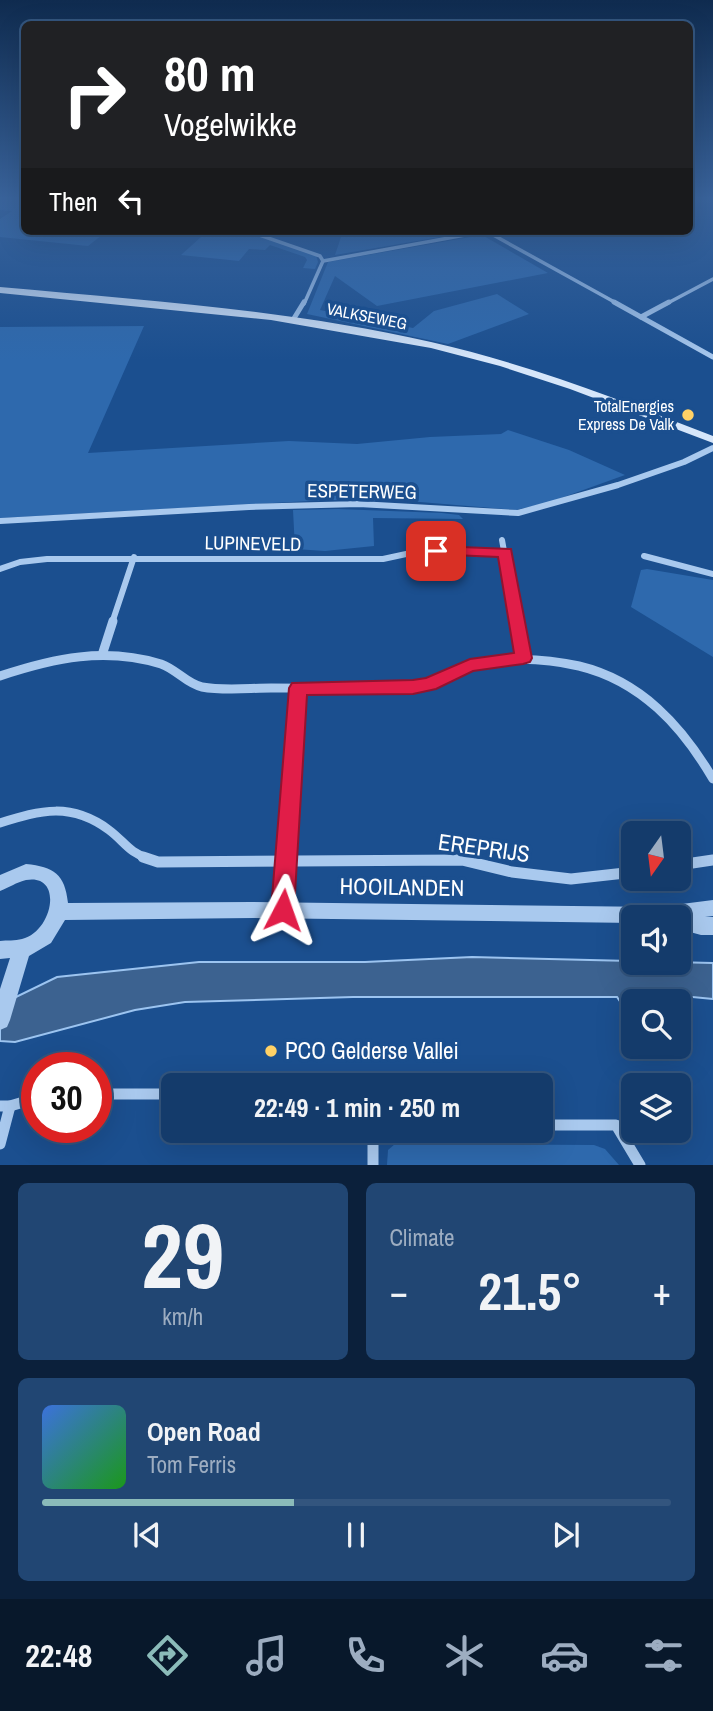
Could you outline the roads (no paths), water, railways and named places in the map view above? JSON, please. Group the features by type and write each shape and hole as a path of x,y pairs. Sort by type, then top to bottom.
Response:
{"main road":[{"name":"VALKSEWEG","path":"0,290 293,320 433,346 523,370 600,395 713,440"}],"street":[{"path":"307,251 320,256 323,261"},
{"path":"323,261 375,251"},
{"path":"523,251 713,357"},
{"path":"293,320 300,312 323,261"},
{"path":"641,317 713,279"},
{"name":"ESPETERWEG","path":"0,521 345,505 406,505 493,514 518,513 618,485 684,462 713,447"},
{"path":"502,540 523,658"},
{"name":"LUPINEVELD","path":"0,569 19,562 47,559 383,559 420,551 505,552"},
{"path":"645,556 713,574"},
{"path":"103,652 134,557"},
{"path":"0,676 43,661 103,652 139,658 168,667 201,687 413,687 429,684 470,665 523,658 572,664 610,676 647,696 675,721 713,779"},
{"path":"283,910 299,688"},
{"name":"EREPRIJS","path":"0,823 40,810 81,813 110,831 132,853 158,862 286,859 462,860 512,872 571,878 621,873"},
{"path":"691,863 713,860"},
{"path":"0,950 22,948 46,934 60,912 59,889 53,881 32,873 2,878"},
{"name":"HOOILANDEN","path":"691,912 713,908"},
{"name":"HOOILANDEN","path":"60,912 283,910 621,915"},
{"path":"691,923 713,926"},
{"path":"0,1020 22,948"},
{"path":"112,1094 161,1094"},
{"path":"0,1144 5,1106"},
{"path":"553,1125 615,1125 640,1165"},
{"path":"373,1143 373,1165"}],"place":[{"name":"TotalEnergies Express De Valk","path":"688,415"},
{"name":"PCO Gelderse Vallei","path":"271,1051"}]}
